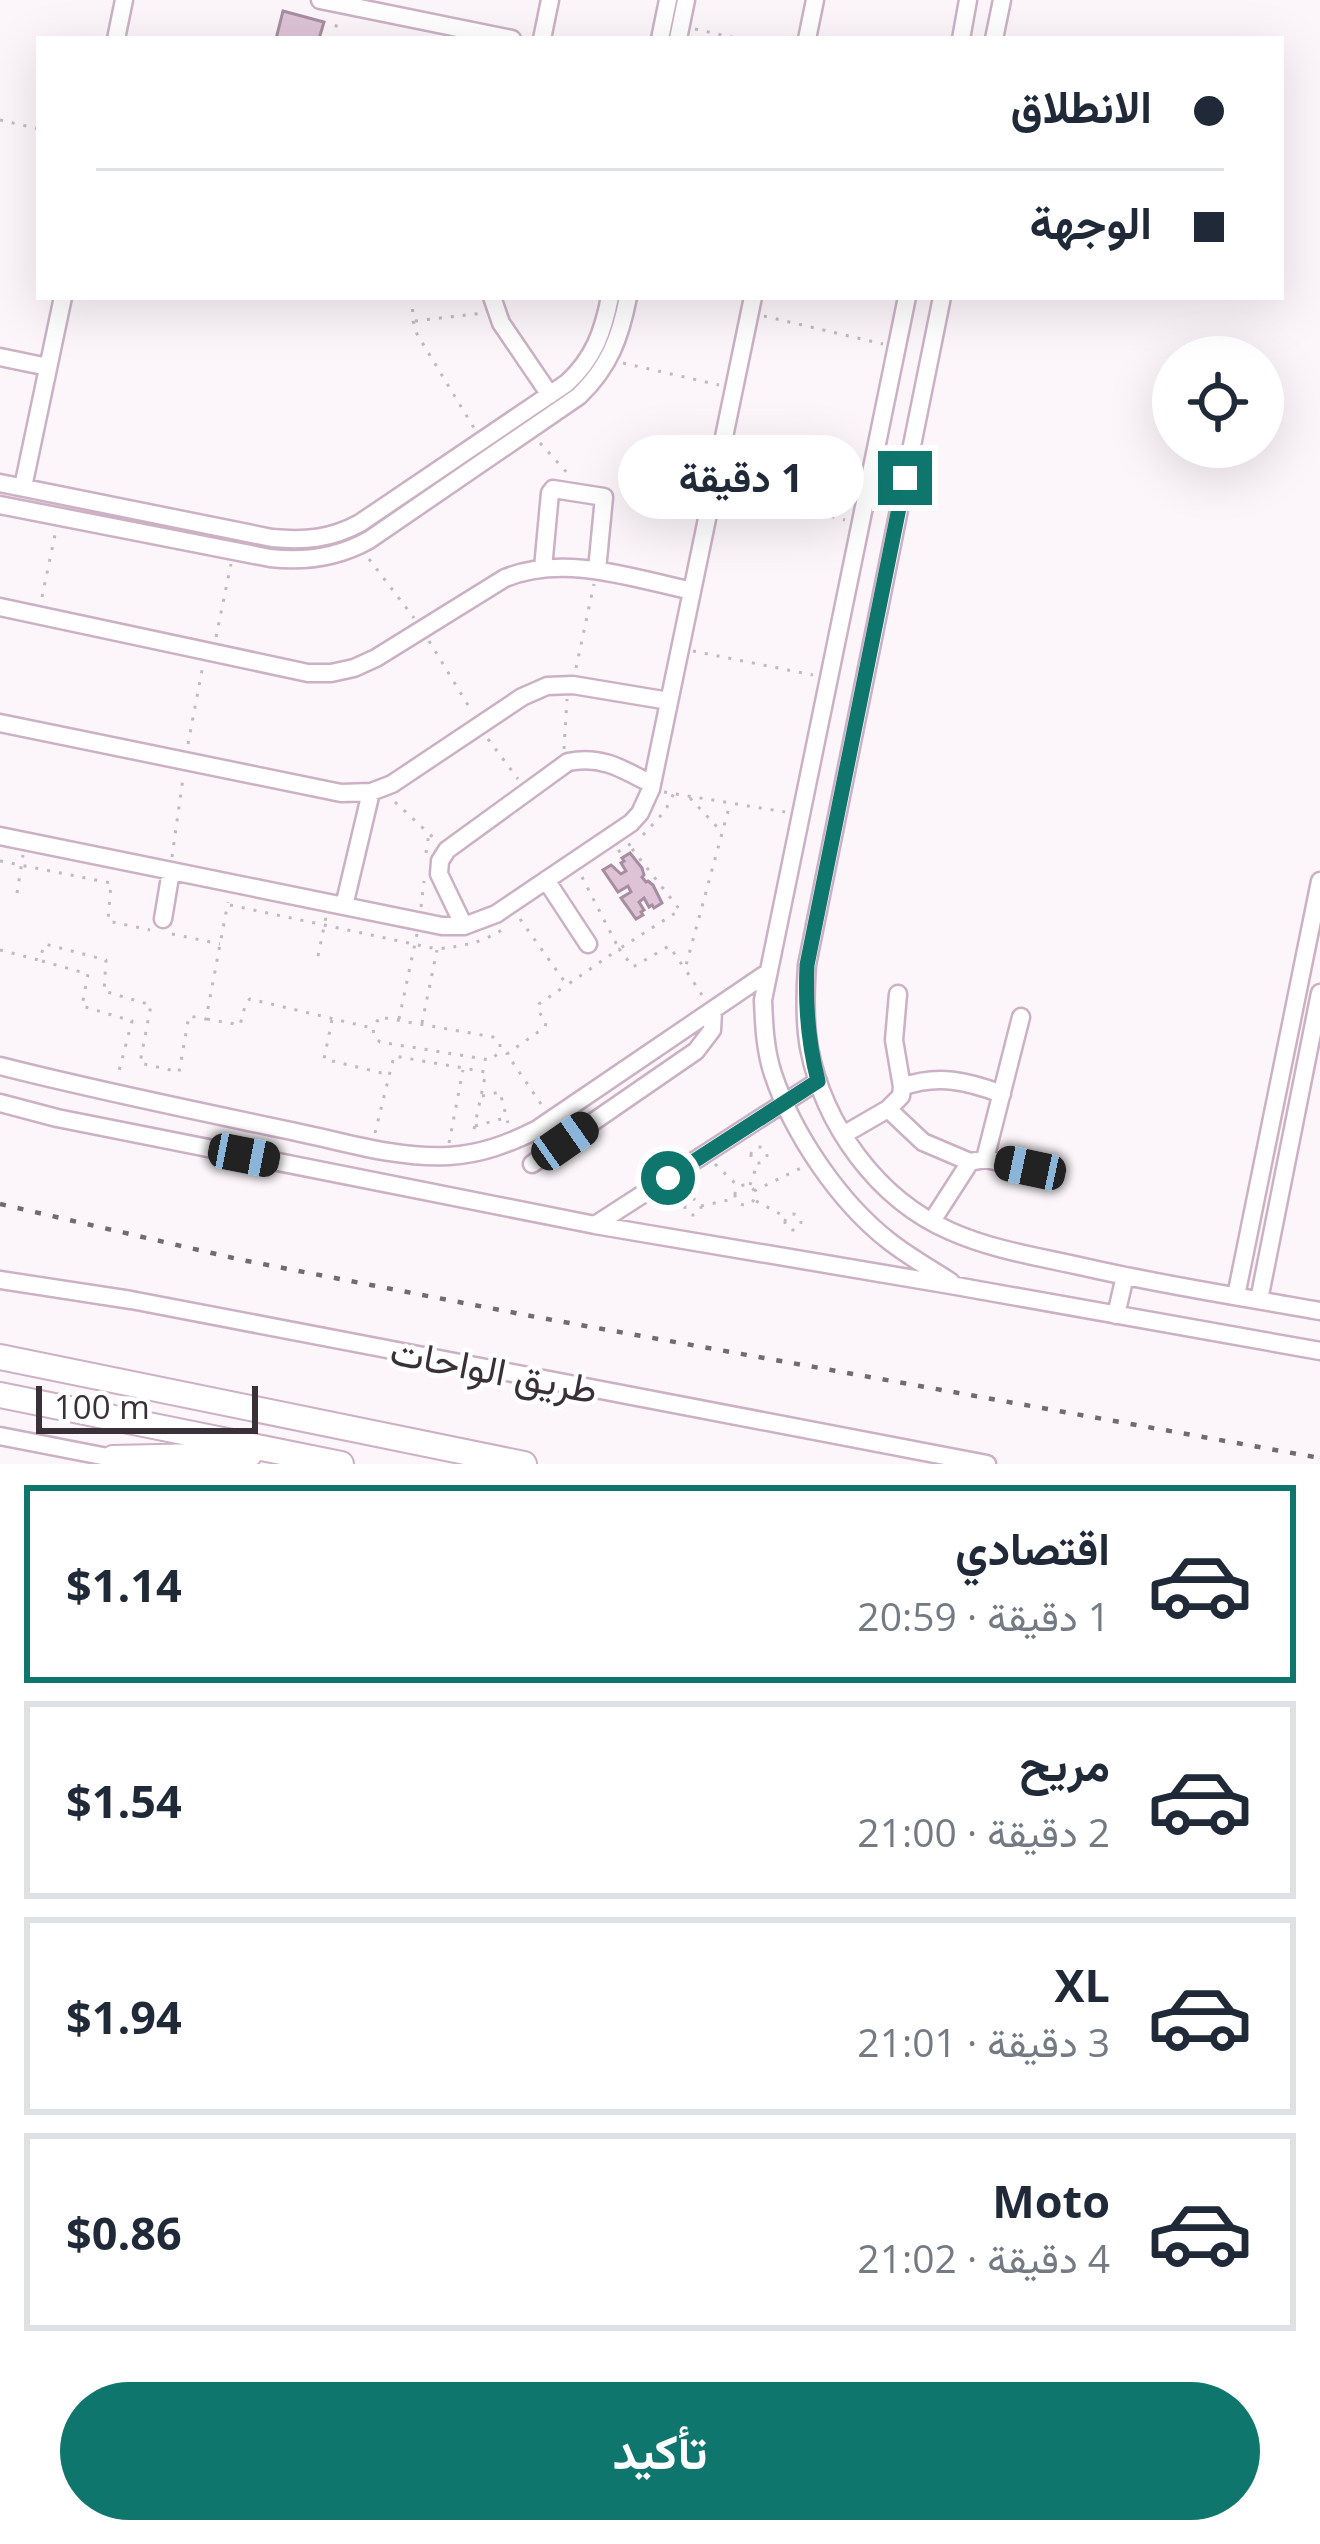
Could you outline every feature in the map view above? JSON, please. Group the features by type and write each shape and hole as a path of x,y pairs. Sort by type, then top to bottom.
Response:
{"highway":[{"path":"0,1357 524,1464"},
{"path":"0,1395 341,1464"},
{"path":"113,1458 291,1454"}],"street":[{"path":"117,36 124,0"},
{"path":"320,0 497,36"},
{"path":"420,20 424,0"},
{"path":"543,36 550,0"},
{"path":"661,36 668,0"},
{"path":"680,32 686,0"},
{"path":"807,36 815,0"},
{"path":"962,36 968,0"},
{"path":"995,36 1002,0"},
{"path":"23,488 62,300"},
{"path":"0,505 291,560 309,560 359,545 481,440 582,369 602,333 609,300"},
{"path":"0,483 272,538 323,538 428,488 580,396 610,360 627,300"},
{"path":"906,300 767,974 764,1034 785,1102 817,1160 849,1204 888,1241 956,1286"},
{"path":"941,300 807,965 808,1045 818,1081 843,1135 882,1183 951,1231 993,1246 1125,1276 1320,1311"},
{"path":"494,304 550,395"},
{"path":"0,836 419,922 464,926 496,914 631,823 647,802 651,787 751,305"},
{"path":"0,357 49,367"},
{"path":"543,568 550,490 604,497 597,570"},
{"path":"146,533 149,513"},
{"path":"0,607 212,654 308,673 331,673 376,658 524,571 597,570 692,591"},
{"path":"0,723 341,794 376,791 522,697 547,686 570,685 669,701"},
{"path":"464,926 439,874 447,850 563,766 583,759 613,763 651,787"},
{"path":"807,788 840,795"},
{"path":"336,905 376,791"},
{"path":"163,919 171,871"},
{"path":"546,880 588,944"},
{"path":"1236,1296 1316,926 1320,880"},
{"path":"0,1066 391,1151 420,1156 469,1154 512,1142 553,1120 767,974"},
{"path":"843,1135 901,1096 894,1040 898,994"},
{"path":"1259,1300 1312,1067 1319,1002"},
{"path":"532,1164 703,1046 712,1030 713,1012"},
{"path":"932,1221 977,1160 1002,1094 1021,1017"},
{"path":"902,1087 949,1079 1002,1094"},
{"path":"595,1225 818,1081"},
{"path":"0,1102 57,1118 595,1225 1320,1351"},
{"path":"888,1109 922,1142 977,1160 1030,1168"},
{"path":"384,1184 391,1151"},
{"path":"1116,1316 1125,1276"},
{"name":"طريق الواحات","path":"0,1280 131,1300 987,1464"},
{"path":"0,1436 142,1464"}],"path":[{"path":"334,36 340,4"},
{"path":"680,32 714,36"},
{"path":"0,120 36,128"},
{"path":"412,300 417,334 481,440"},
{"path":"413,321 494,304"},
{"path":"751,305 897,347"},
{"path":"610,360 734,388"},
{"path":"526,432 548,449 580,492"},
{"path":"713,486 861,524"},
{"path":"38,616 58,516"},
{"path":"359,545 422,630 527,791"},
{"path":"212,654 234,551"},
{"path":"563,766 570,685 597,570"},
{"path":"680,649 830,679"},
{"path":"651,787 801,814"},
{"path":"376,791 447,850"},
{"path":"689,796 722,832"},
{"path":"713,1012 685,969 730,804"},
{"path":"17,892 25,842"},
{"path":"583,873 619,949 680,910 630,845 614,854"},
{"path":"0,861 111,883 110,922 220,944"},
{"path":"206,1018 232,884"},
{"path":"318,956 336,905"},
{"path":"398,1021 419,922"},
{"path":"421,1024 442,926"},
{"path":"39,960 45,944 106,960 104,991 151,1005 142,1065 179,1072 189,1016 240,1025 250,999 373,1028"},
{"path":"0,950 88,974 83,1007 132,1021 113,1094"},
{"path":"507,1054 545,1027 539,1004 567,985"},
{"path":"332,1019 324,1059 388,1075"},
{"path":"380,1019 493,1036 500,1043 500,1052 490,1060 380,1042 373,1028 380,1019"},
{"path":"500,1052 507,1054 553,1120"},
{"path":"371,1147 394,1056 485,1072 469,1154"},
{"path":"446,1156 463,1068"},
{"path":"481,1096 500,1092 512,1142"},
{"path":"475,1126 506,1117"},
{"path":"705,1154 740,1187 752,1189 817,1160"},
{"path":"754,1200 758,1162"},
{"path":"736,1198 740,1187"},
{"path":"736,1198 745,1205 754,1200"},
{"path":"700,1206 736,1198"},
{"path":"754,1200 786,1217"}],"building":[{"path":"283,11 324,22 320,36 277,36"},
{"path":"756,468 785,470 781,486 754,480"},
{"path":"630,853 662,903 649,907 644,898 639,902 643,915 636,919 621,898 631,892 628,886 618,892 603,870 611,865 621,874 626,871 622,858"}],"railway":[{"path":"0,1204 242,1260 536,1317 1320,1458"}],"route":[{"path":"668,1178 818,1081 808,1045 807,965 905,478"}]}
